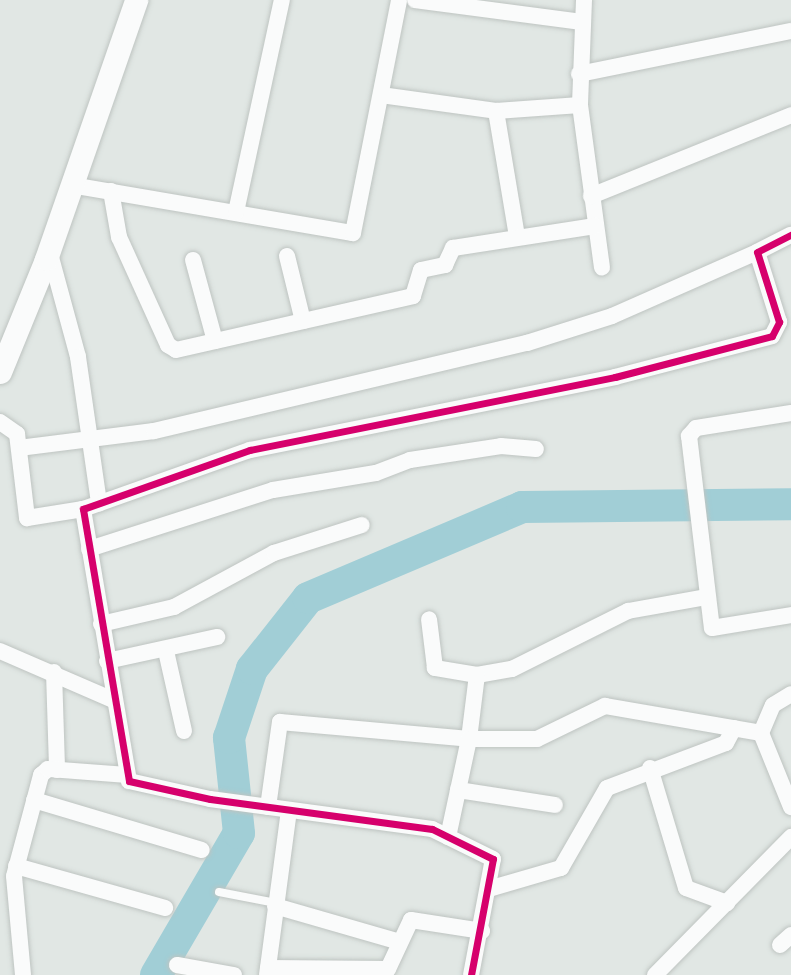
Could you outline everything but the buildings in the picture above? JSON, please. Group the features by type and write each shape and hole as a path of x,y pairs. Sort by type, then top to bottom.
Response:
{"street":[{"path":"0,372 49,250 136,0"},
{"path":"236,212 282,0"},
{"path":"71,185 353,233 399,0"},
{"path":"415,0 582,22"},
{"path":"584,0 579,74 580,105 602,268"},
{"path":"579,74 791,31"},
{"path":"381,95 496,111 580,105"},
{"path":"496,111 517,237"},
{"path":"591,196 791,115"},
{"path":"110,191 119,237 168,345 176,350 413,296 421,271 445,265 449,250 596,226"},
{"path":"19,448 90,440 527,343 612,316 791,235"},
{"path":"49,250 78,357 99,503"},
{"path":"0,422 17,434 27,518 83,509 250,450 615,377 772,336 779,322 757,252"},
{"path":"287,256 303,321"},
{"path":"193,260 215,341"},
{"path":"791,413 691,431 692,490 706,597 716,629 791,615"},
{"path":"89,549 273,491 376,473 410,460 501,446 536,449"},
{"path":"83,509 126,775 138,786 210,799 432,829 493,859 492,888 471,975"},
{"path":"101,624 174,607 274,553 362,525"},
{"path":"429,619 435,667 477,675 512,669 628,611 706,597"},
{"path":"107,662 166,651 217,636"},
{"path":"0,651 54,672 113,700"},
{"path":"166,651 180,692 184,731"},
{"path":"54,672 57,770"},
{"path":"448,837 468,739 477,675"},
{"path":"791,694 773,705 761,733 791,807"},
{"path":"268,807 280,722 468,739 537,739 596,708 621,705 761,733"},
{"path":"492,888 561,868 607,788 650,768 726,743 734,728"},
{"path":"650,768 686,888 727,903"},
{"path":"23,975 16,866 44,771 126,775"},
{"path":"458,790 555,805"},
{"path":"34,800 202,850"},
{"path":"289,810 267,971 388,969 411,920 482,931"},
{"path":"655,975 790,839"},
{"path":"16,866 165,908"},
{"path":"275,904 400,942"},
{"path":"177,965 234,975"}],"lane":[{"path":"219,892 275,904"}],"waterway":[{"path":"156,975 239,833 229,738 252,669 308,598 522,507 791,504"}],"cycle path":[{"path":"471,975 493,859 432,829 210,799 129,781 83,509 250,450 615,377 772,336 779,322 757,252 791,235"}]}
